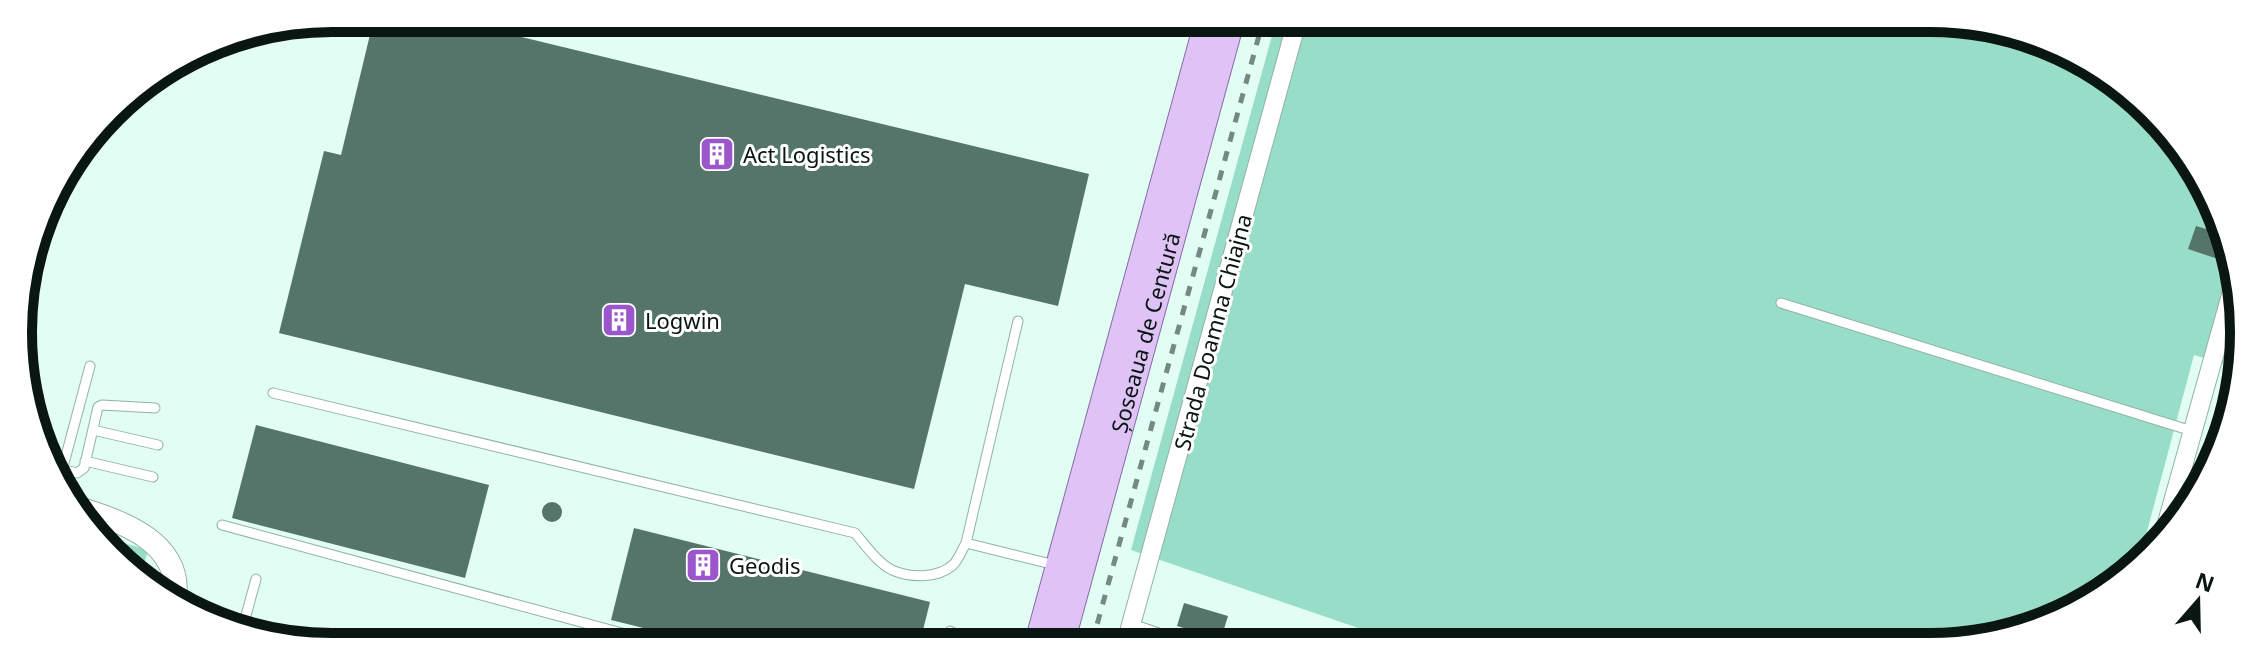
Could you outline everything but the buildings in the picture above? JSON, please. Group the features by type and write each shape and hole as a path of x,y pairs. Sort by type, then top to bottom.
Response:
{"main road":[{"name":"Șoseaua de Centură","path":"1042,633 1206,32"},
{"name":"Șoseaua de Centură","path":"1063,633 1227,32"}],"street":[{"name":"Strada Doamna Chiajna","path":"1129,633 1294,32"},
{"path":"2170,513 2228,304"},
{"path":"93,513 129,525 155,544 169,563 176,579 175,588"}],"lane":[{"path":"1781,303 2192,431"},
{"path":"273,393 855,533 891,569 920,576 939,574 954,564 966,543 1018,321"},
{"path":"62,462 90,366"},
{"path":"67,472 77,473 84,468 98,407 155,408"},
{"path":"93,430 158,445"},
{"path":"85,461 153,477"},
{"path":"222,525 622,633"},
{"path":"966,543 1059,566"},
{"path":"245,620 256,579"}],"green space":[{"path":"1273,32 1930,32 2007,42 2080,72 2142,120 2190,182 2220,255 2229,313 2228,365 2194,355 2144,543 2112,571 2080,593 2007,623 1930,633 1373,633 1131,550"},
{"path":"116,541 148,550 144,566"}],"railway":[{"path":"1095,633 1260,32"}],"place":[{"name":"Act Logistics","path":"717,154"},
{"name":"Logwin","path":"619,320"},
{"name":"Geodis","path":"703,565"}]}
